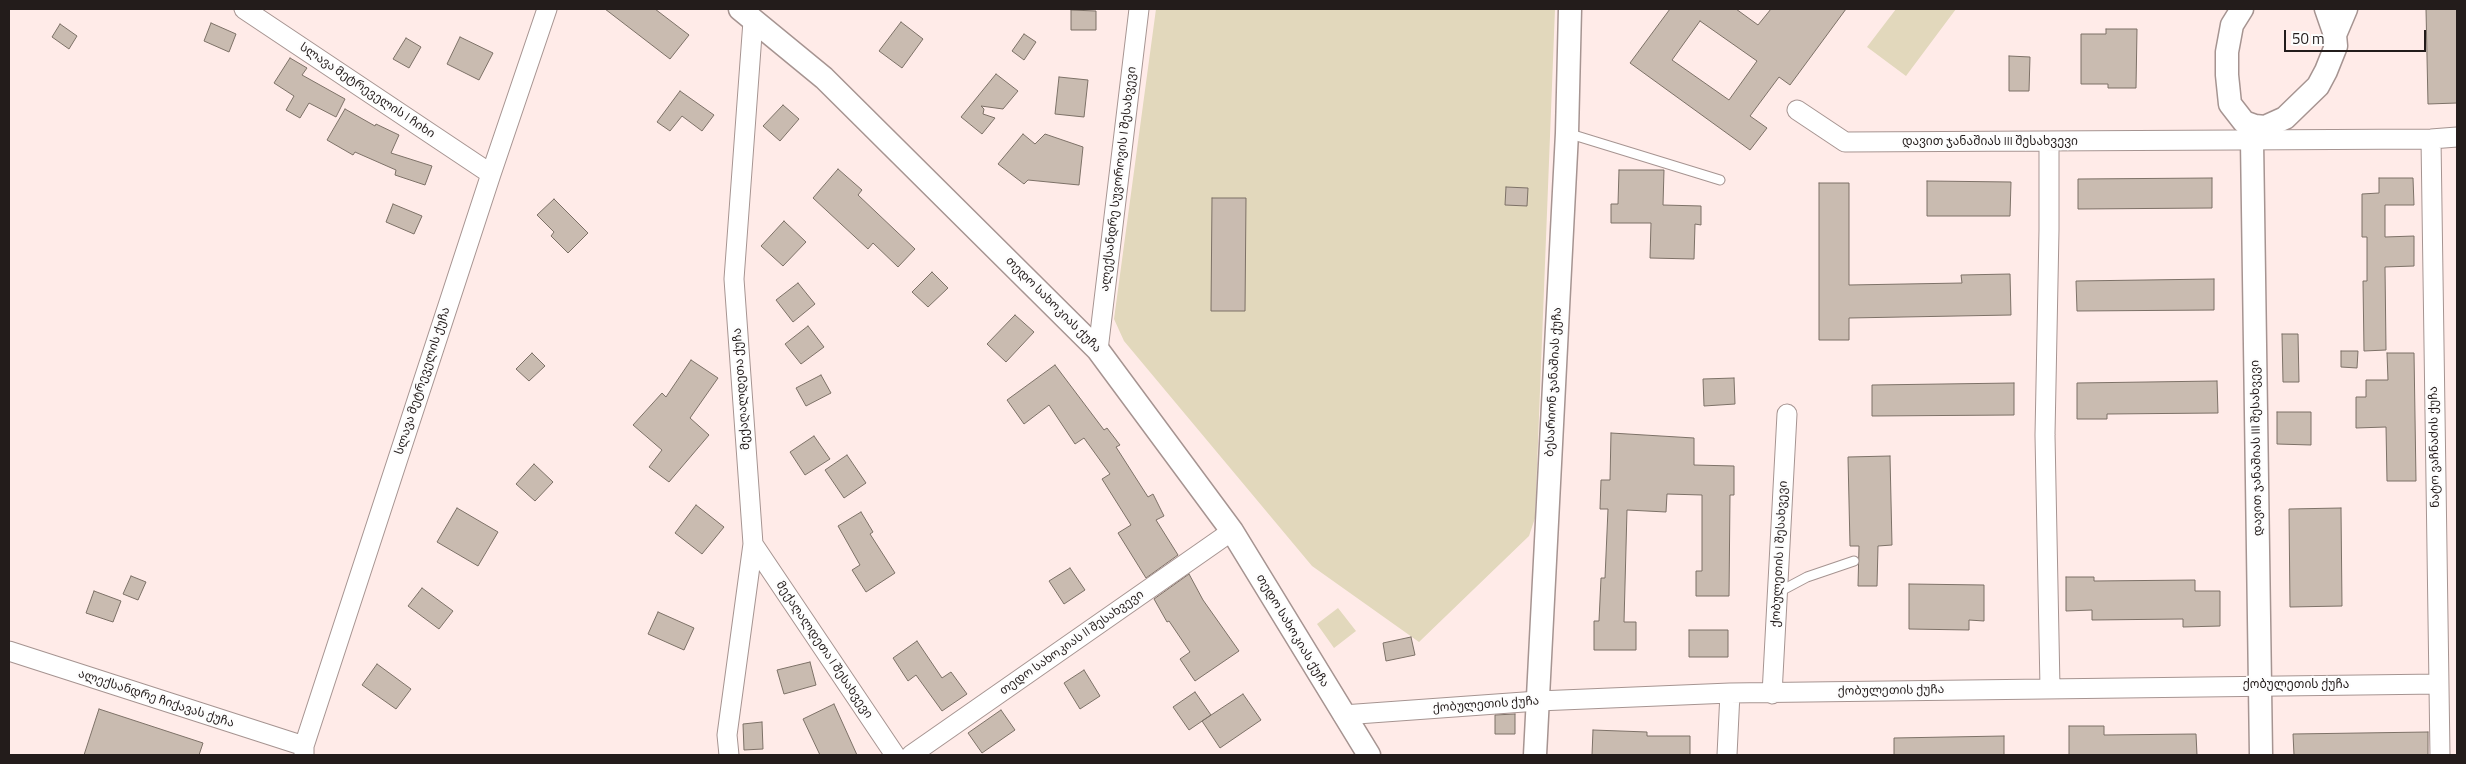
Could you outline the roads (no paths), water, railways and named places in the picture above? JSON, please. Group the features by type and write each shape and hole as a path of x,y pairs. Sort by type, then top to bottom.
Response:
{"street":[{"name":"სლავა მეტრეველის I ჩიხი","path":"244,9 490,174"},
{"name":"სლავა მეტრეველის ქუჩა","path":"304,751 490,174 547,9"},
{"name":"ალექსანდრე სუვოროვის I შესახვევი","path":"1098,350 1139,9"},
{"name":"ბესარიონ ჯანაშიას ქუჩა","path":"1535,755 1567,133 1570,9"},
{"path":"2239,11 2232,25 2227,52 2227,75 2230,104 2252,140 2285,118 2318,86 2336,46 2335,35 2326,9"},
{"path":"2335,35 2346,9"},
{"name":"თედო სახოკიას ქუჩა","path":"747,15 824,78 1098,350 1232,531 1369,755"},
{"name":"მექაღალდეთა ქუჩა","path":"728,755 727,735 753,544 734,279 747,15"},
{"path":"2230,104 2244,122 2255,126 2265,127 2285,118"},
{"name":"დავით ჯანაშიას III შესახვევი","path":"1797,110 1845,142 2431,139 2457,137"},
{"name":"ნატო ვაჩნაძის ქუჩა","path":"2431,139 2440,755"},
{"name":"დავით ჯანაშიას III შესახვევი","path":"2252,140 2261,755"},
{"path":"2049,142 2049,230 2044,435 2050,688"},
{"name":"ქობულეთის I შესახვევი","path":"1772,694 1787,414"},
{"name":"თედო სახოკიას II შესახვევი","path":"911,755 1232,531"},
{"name":"მექაღალდეთა I შესახვევი","path":"753,544 894,755"},
{"name":"ალექსანდრე ჩიქავას ქუჩა","path":"9,651 304,751"},
{"name":"ქობულეთის ქუჩა","path":"1343,715 1538,701 1730,693 1772,694 2050,688 2439,684"},
{"path":"1727,755 1730,693"}],"lane":[{"path":"1567,133 1720,180"},
{"path":"1777,593 1807,577 1854,561"}]}
